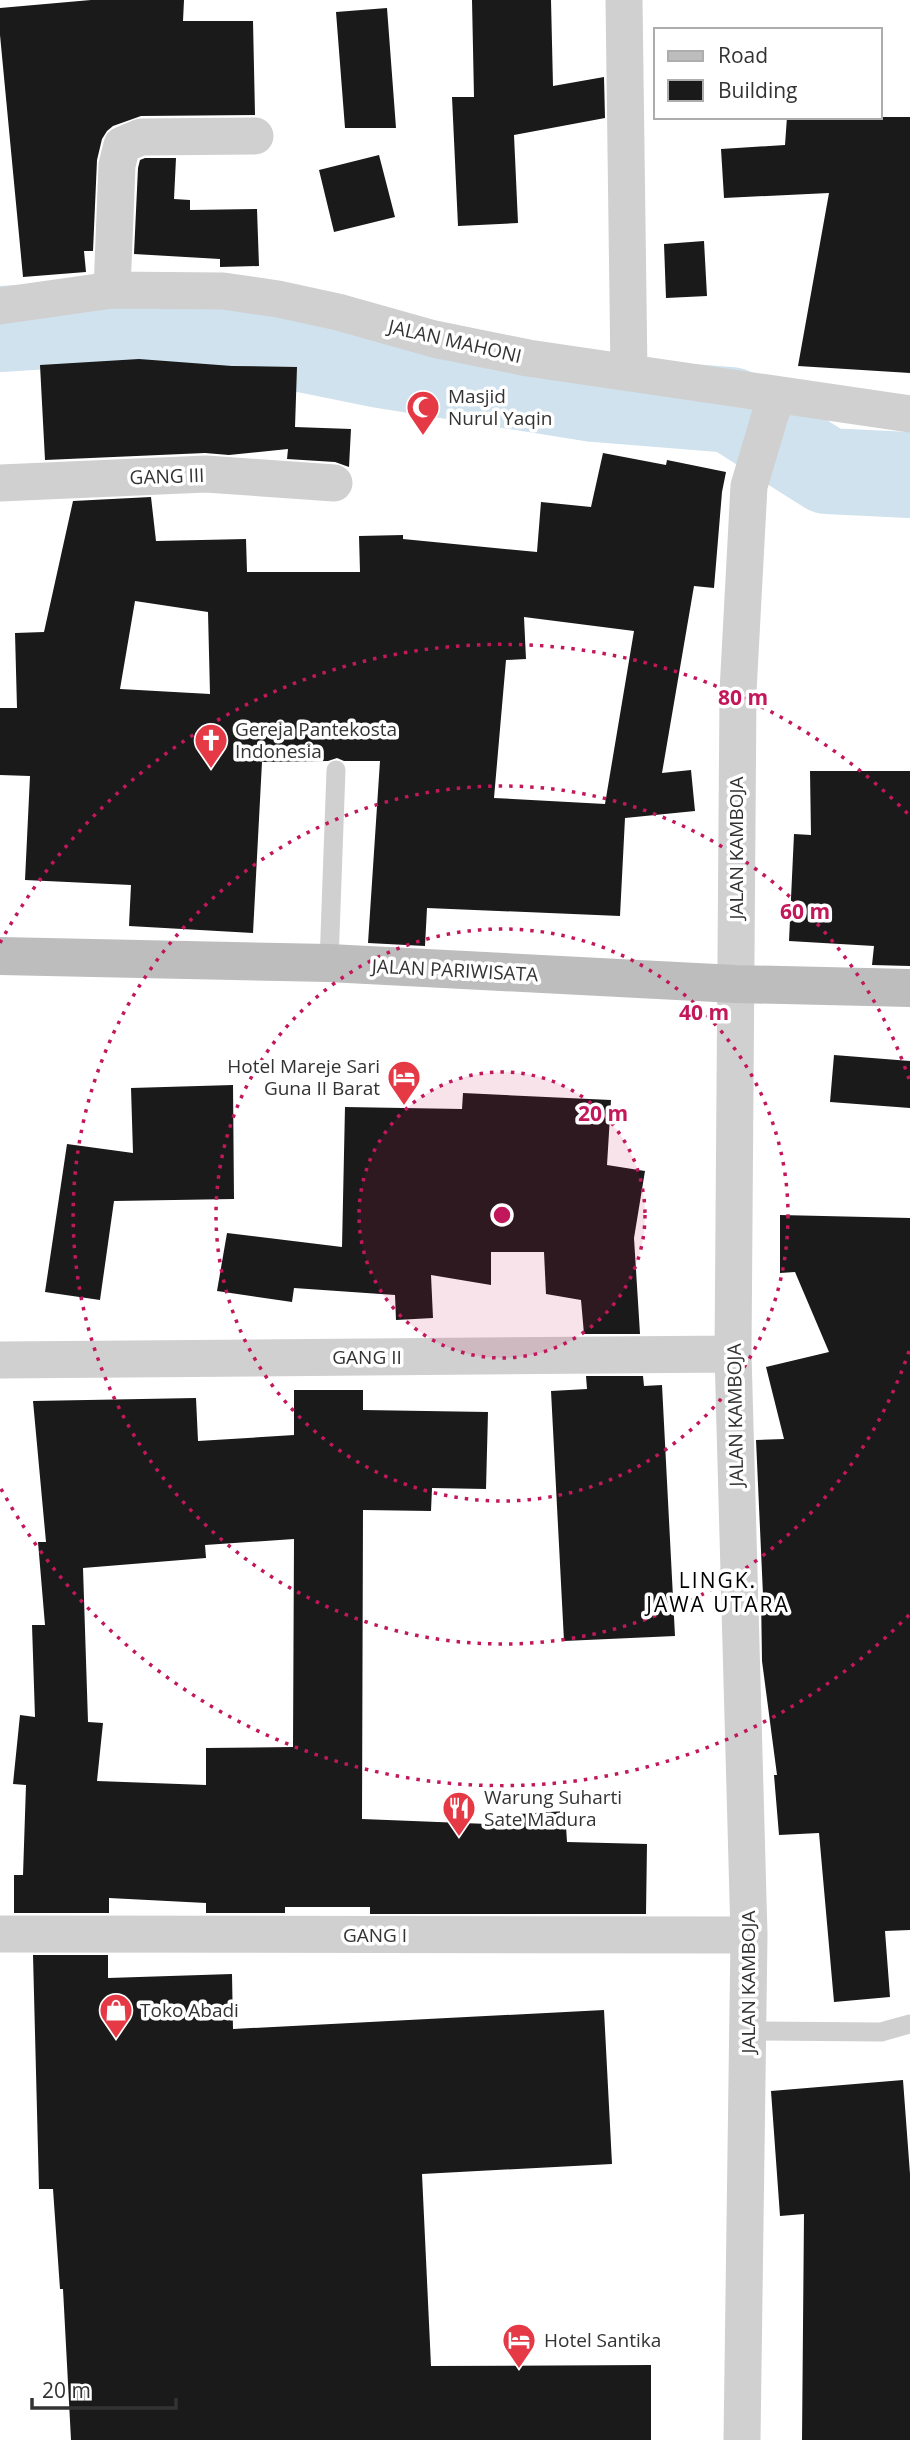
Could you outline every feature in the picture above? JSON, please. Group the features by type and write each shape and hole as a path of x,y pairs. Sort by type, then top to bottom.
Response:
{"street":[{"path":"624,0 629,373"},
{"path":"111,290 117,165 122,145 141,136 255,136"},
{"name":"JALAN MAHONI","path":"0,306 111,290 223,291 338,312 434,339 528,358 629,373 775,404 910,414"},
{"name":"JALAN KAMBOJA","path":"742,2440 749,1935 733,1354 738,692 749,486 775,404"},
{"name":"GANG III","path":"0,483 206,474 334,483"},
{"name":"JALAN PARIWISATA","path":"0,956 329,963 735,984 910,988"},
{"name":"GANG II","path":"0,1360 733,1354"},
{"name":"GANG I","path":"0,1934 749,1935"}],"lane":[{"path":"329,963 337,770"},
{"path":"747,2031 881,2032 910,2024"}],"building":[{"path":"91,0 184,0 183,21 253,21 255,115 141,116 113,126 102,139 97,160 93,251 84,251 86,272 23,277 0,35 0,8"},
{"path":"472,0 551,0 553,86 604,77 605,118 514,135 518,223 458,226 452,97 474,97"},
{"path":"387,8 396,128 345,128 336,12"},
{"path":"910,117 910,373 798,366 829,193 724,198 721,149 785,145 787,119"},
{"path":"379,155 395,217 334,232 319,170"},
{"path":"176,158 174,199 190,200 190,210 257,209 259,266 220,267 220,259 134,254 138,168 140,160"},
{"path":"704,241 707,296 666,298 664,244"},
{"path":"139,359 232,366 297,367 295,427 351,429 349,467 335,462 287,459 288,449 229,455 205,453 45,460 40,365"},
{"path":"603,453 666,465 667,460 726,472 714,588 694,586 662,773 691,770 695,811 625,818 620,916 427,908 425,946 368,943 380,761 344,761 337,758 328,761 262,762 253,933 129,926 131,885 25,880 30,776 0,775 0,708 17,708 15,633 44,632 73,501 151,497 156,541 246,539 247,572 360,572 359,536 403,535 403,539 537,552 541,502 591,507","holes":["135,601 208,612 210,694 120,689","524,617 634,631 605,804 494,798 506,660 526,659"]},
{"path":"810,771 910,771 910,966 872,965 874,946 789,941 794,834 811,835"},
{"path":"834,1055 910,1061 910,1108 830,1102"},
{"path":"233,1085 234,1199 114,1201 100,1300 45,1292 67,1144 133,1153 131,1088"},
{"path":"463,1093 611,1100 607,1165 645,1171 634,1238 640,1334 584,1334 581,1300 546,1294 544,1252 491,1252 491,1285 431,1275 433,1318 396,1320 395,1295 294,1288 292,1302 217,1291 227,1233 342,1247 345,1107 462,1109"},
{"path":"780,1215 910,1218 910,1930 885,1931 890,1997 834,2002 819,1833 779,1835 774,1775 777,1775 762,1661 763,1595 756,1440 784,1439 766,1367 829,1352 795,1272 780,1273"},
{"path":"586,1376 643,1376 644,1386 662,1385 675,1636 564,1641 551,1391 587,1389"},
{"path":"294,1390 363,1390 363,1410 488,1412 486,1489 432,1488 431,1511 363,1510 362,1819 488,1824 487,1816 565,1811 567,1842 647,1844 646,1914 370,1914 370,1907 285,1907 285,1913 206,1913 206,1903 109,1898 109,1913 14,1913 14,1875 23,1875 26,1785 13,1784 20,1715 35,1717 32,1625 45,1625 38,1542 46,1542 33,1401 196,1398 198,1441 294,1435","holes":["294,1539 293,1747 206,1748 206,1785 97,1781 103,1723 88,1722 83,1568 206,1558 205,1545"]},
{"path":"33,1955 108,1955 108,1978 232,1974 233,2029 604,2010 612,2164 422,2174 431,2366 651,2365 651,2440 71,2440 63,2289 60,2289 53,2189 39,2189"},
{"path":"903,2080 910,2174 910,2440 802,2440 804,2214 780,2216 771,2091"}],"waterway":[{"path":"0,329 153,319 381,365 594,399 731,410 827,471 910,475"}],"place":[{"name":"Masjid Nurul Yaqin","path":"423,437"},
{"name":"Gereja Pantekosta Indonesia","path":"211,770"},
{"name":"Hotel Mareje Sari Guna II Barat","path":"404,1107"},
{"name":"Warung Suharti Sate Madura","path":"459,1838"},
{"name":"Toko Abadi","path":"116,2040"},
{"name":"Hotel Santika","path":"519,2370"}],"district":[{"name":"LINGK. JAWA UTARA","path":"718,1592"}]}
